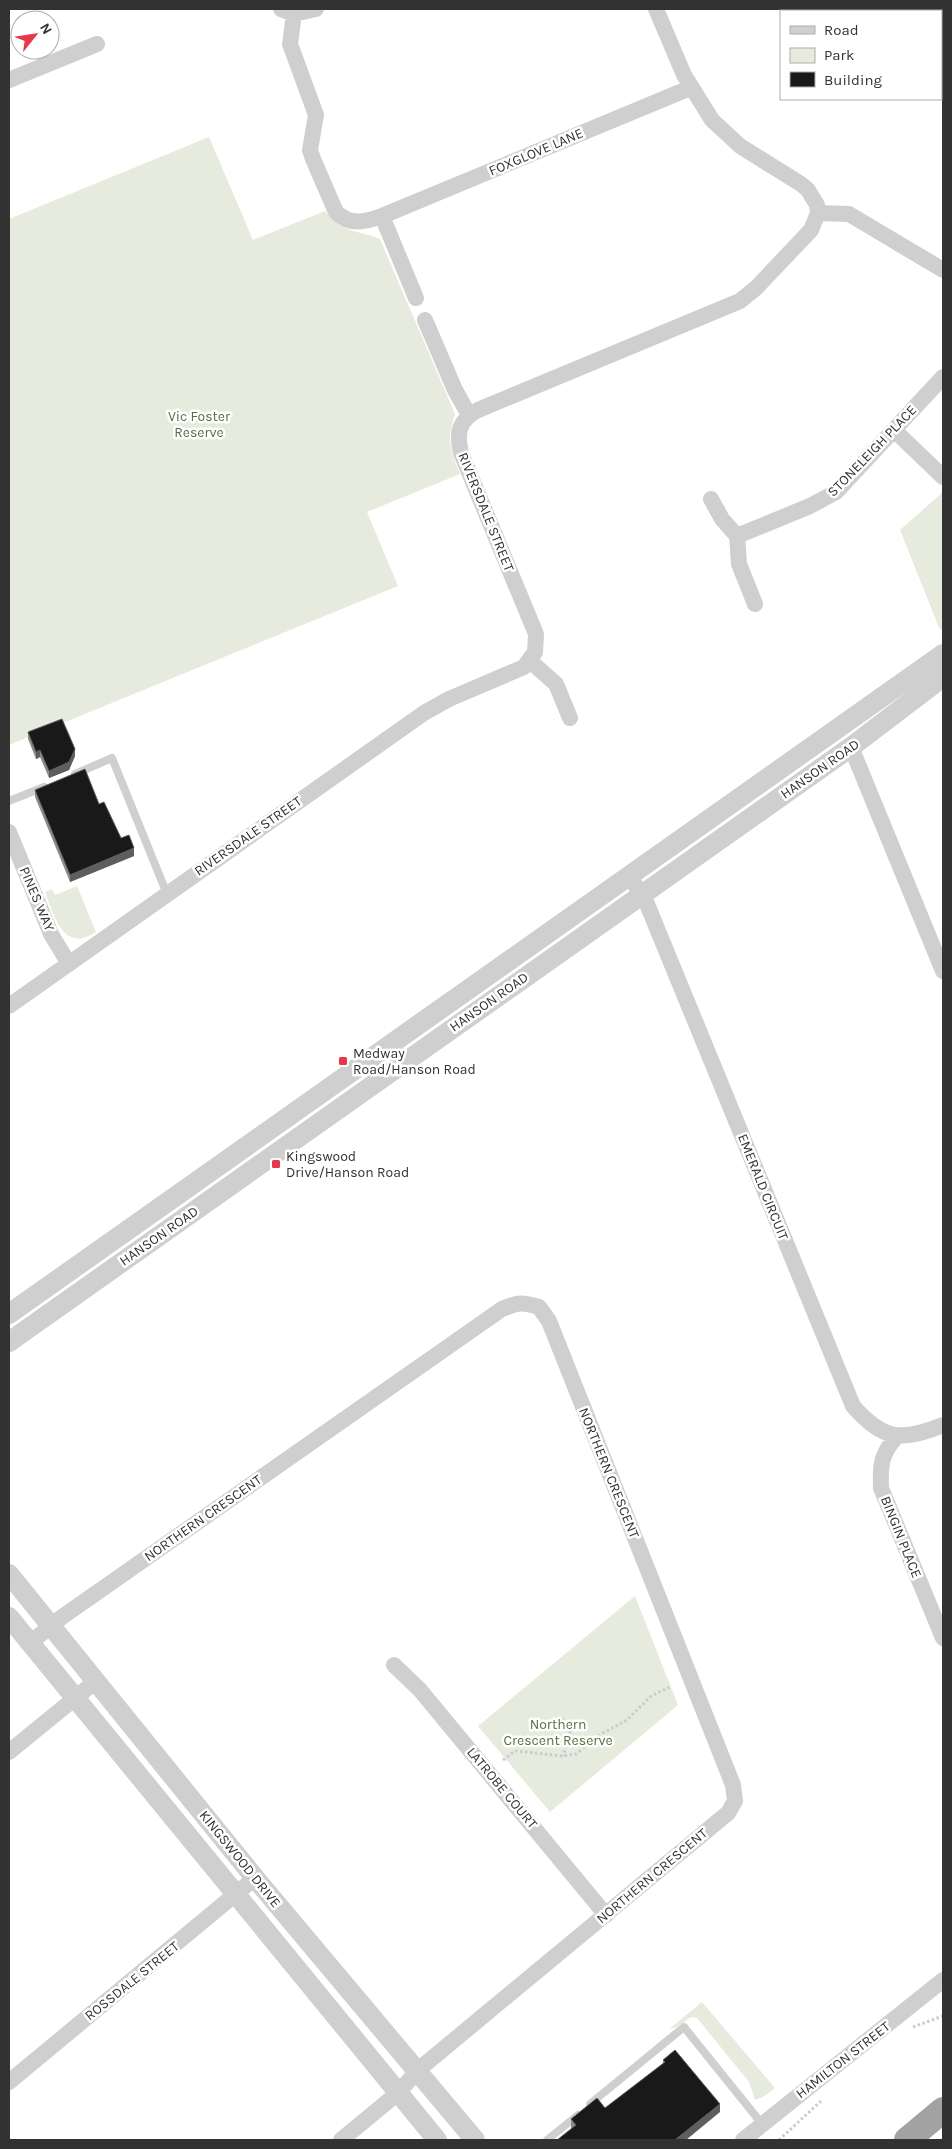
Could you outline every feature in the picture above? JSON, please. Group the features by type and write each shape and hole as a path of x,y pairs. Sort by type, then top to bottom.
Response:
{"highway":[{"path":"907,2140 943,2110"}],"street":[{"path":"288,11 316,9"},
{"path":"425,320 455,390 469,414 740,301 756,288 811,230 818,213 817,205 808,190 754,155 723,132 702,108 690,88 656,9"},
{"name":"FOXGLOVE LANE","path":"288,11 290,44 316,115 310,150 331,205 341,217 356,223 382,216 690,88"},
{"path":"9,80 97,44"},
{"path":"818,213 849,214 943,270"},
{"path":"382,216 416,298"},
{"name":"STONELEIGH PLACE","path":"737,536 810,506 836,492 943,377"},
{"name":"RIVERSDALE STREET","path":"9,1006 424,713 449,699 515,672 530,661 538,641 536,634 458,442 460,427 469,414"},
{"path":"894,430 943,477"},
{"path":"711,499 722,519 737,536 739,564 755,604"},
{"name":"HANSON ROAD","path":"9,1314 943,654"},
{"path":"530,661 556,684 570,718"},
{"name":"HANSON ROAD","path":"11,1336 852,747 943,676"},
{"path":"841,725 852,747 943,971"},
{"name":"PINES WAY","path":"9,832 51,934 68,964"},
{"name":"EMERALD CIRCUIT","path":"629,875 642,894 853,1406 870,1425 897,1436 918,1435 943,1425"},
{"name":"NORTHERN CRESCENT","path":"30,1643 51,1625 502,1309 520,1301 539,1307 549,1321 734,1785 735,1800 728,1813 418,2070 398,2093 340,2140"},
{"name":"BINGIN PLACE","path":"897,1436 886,1448 880,1466 881,1488 943,1638"},
{"name":"KINGSWOOD DRIVE","path":"9,1574 255,1878 475,2140"},
{"name":"KINGSWOOD DRIVE","path":"9,1617 235,1896 438,2140"},
{"name":"LATROBE COURT","path":"394,1665 420,1690 606,1914"},
{"path":"9,1752 96,1681"},
{"name":"ROSSDALE STREET","path":"9,2082 255,1878"},
{"name":"HAMILTON STREET","path":"743,2140 943,1980"}],"lane":[{"path":"66,777 112,758 167,894"},
{"path":"9,801 48,785"},
{"path":"547,2140 684,2027 762,2124"}],"path":[{"path":"503,1760 515,1751 563,1756 580,1751 602,1734 627,1720 652,1696 672,1686"},
{"path":"562,1718 570,1732 563,1756"}],"green space":[{"name":"Vic Foster Reserve","path":"209,137 253,240 325,211 338,224 350,230 380,239 455,414 450,444 460,474 367,512 398,586 9,745 9,219"},
{"path":"943,492 943,627 940,630 900,530"},
{"path":"77,886 96,932 85,938 75,938 68,935 62,929 56,921 45,892 52,889 55,895"},
{"name":"Northern Crescent Reserve","path":"635,1596 678,1705 550,1812 478,1726"},
{"path":"702,2002 775,2088 763,2097 755,2100 749,2082 697,2018 691,2017 677,2027 669,2029"}],"building":[{"path":"62,719 75,749 69,762 49,771 40,750 36,752 28,732"},
{"path":"85,769 99,804 104,802 121,838 129,835 134,848 70,875 35,790"},
{"path":"675,2050 720,2104 675,2140 557,2140 576,2125 571,2119 597,2098 605,2108 665,2062 663,2060"}],"place":[{"name":"Medway Road/Hanson Road","path":"343,1061"},
{"name":"Kingswood Drive/Hanson Road","path":"276,1164"}]}
